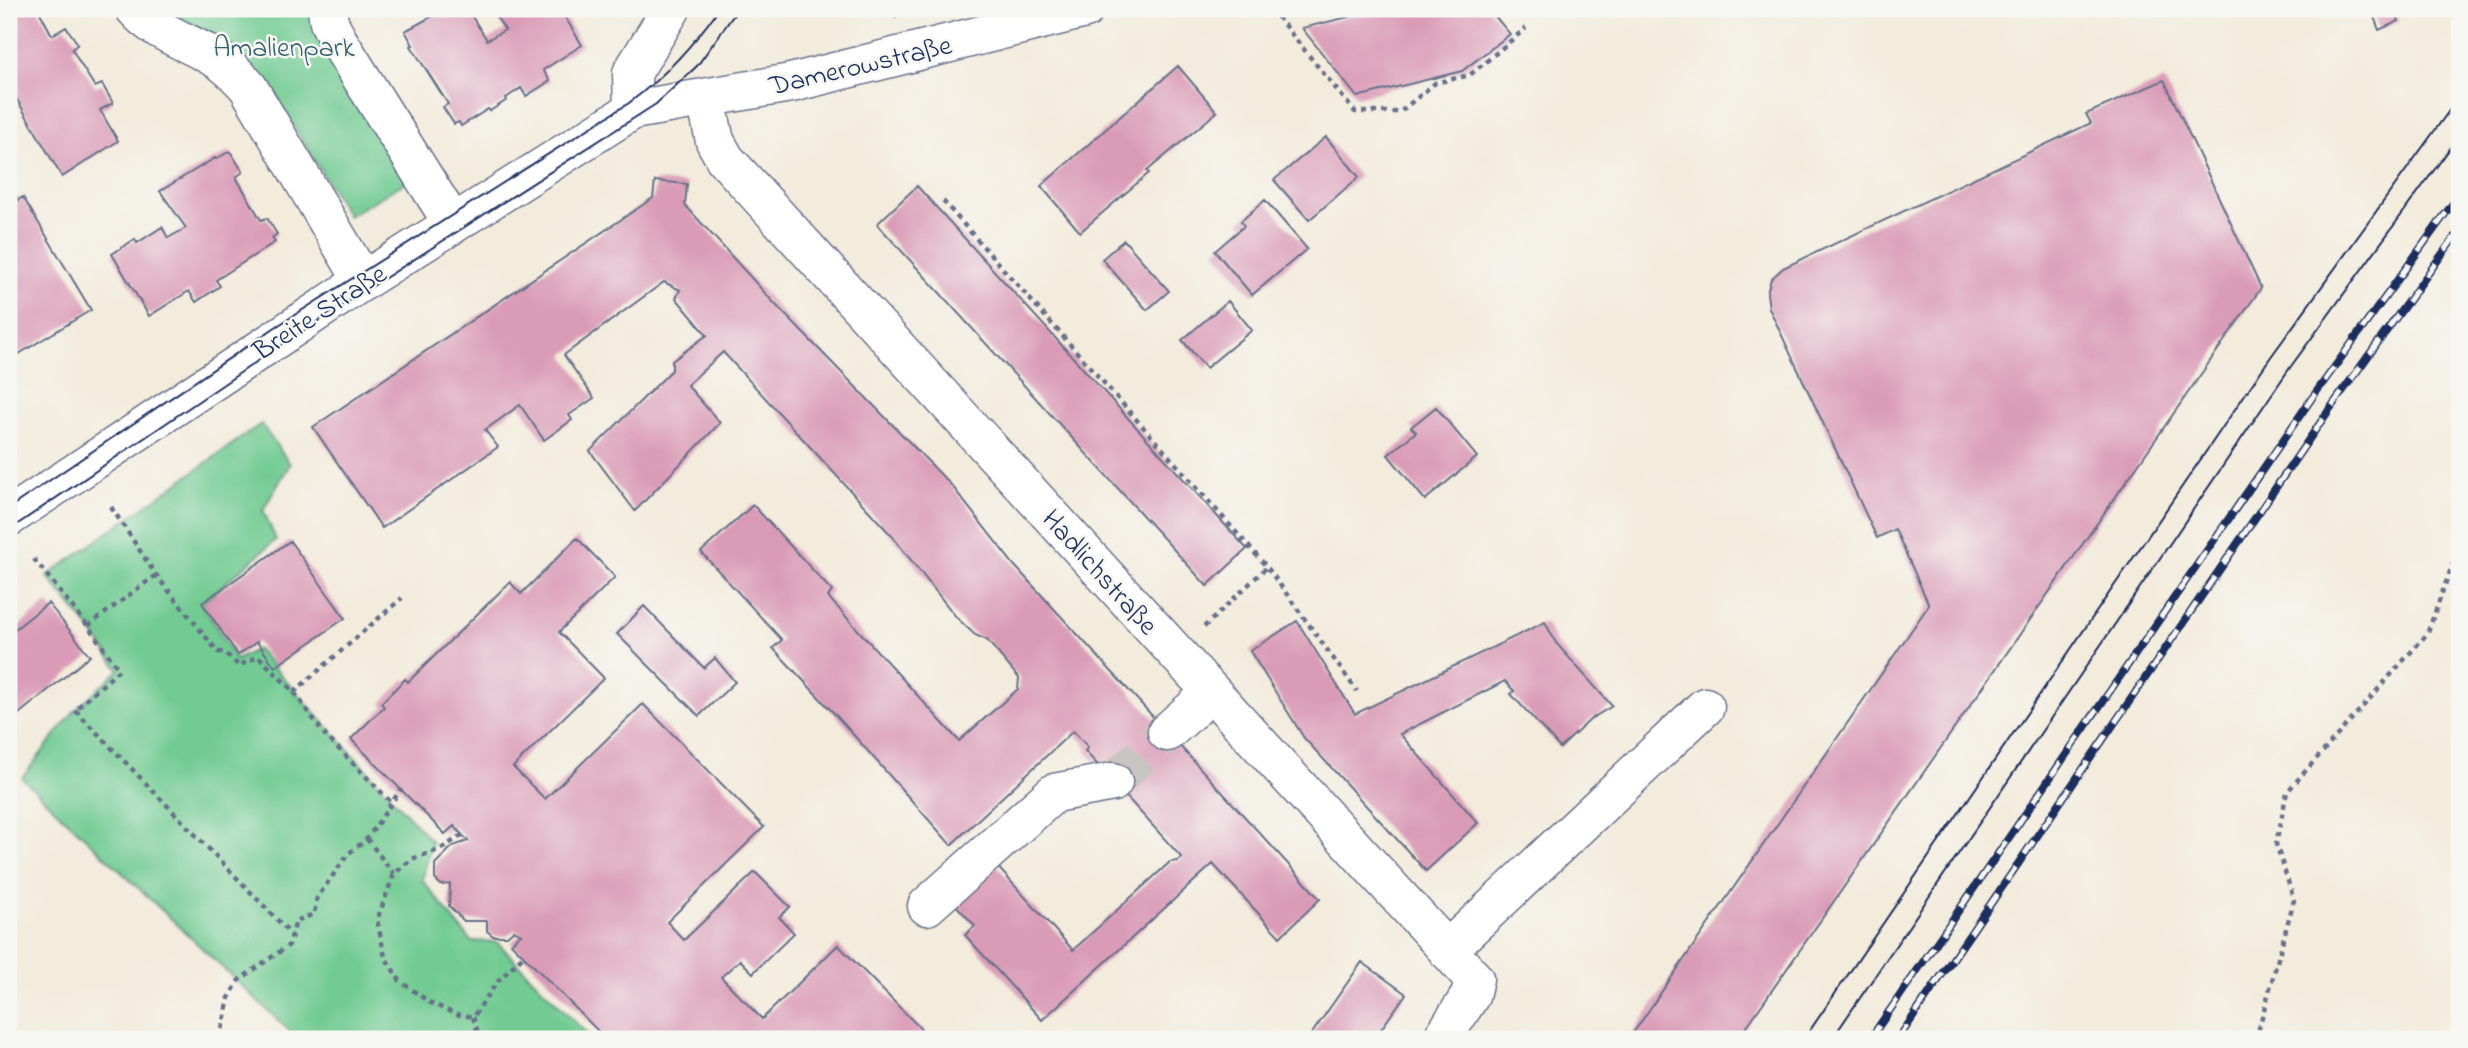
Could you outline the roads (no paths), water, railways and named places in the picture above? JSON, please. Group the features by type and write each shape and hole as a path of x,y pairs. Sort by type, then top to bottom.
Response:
{"street":[{"path":"135,9 160,28 234,71 248,88 363,281"},
{"path":"327,9 329,22 337,39 453,224"},
{"path":"633,110 632,74 671,9"},
{"name":"Damerowstraße","path":"633,110 791,83 1085,9"},
{"name":"Hadlichstraße","path":"706,99 715,141 725,159 1474,979 1469,996 1442,1039"},
{"name":"Breite Straße","path":"9,517 363,281 633,110"},
{"path":"1167,732 1212,693"},
{"path":"1447,950 1704,707"},
{"path":"927,906 1054,793 1113,782"}],"tunnel":[{"path":"1113,782 1167,732"}],"tram line":[{"path":"9,508 274,328 629,103 678,59 719,9"},
{"path":"9,530 284,343 656,104 697,66 738,9"},
{"path":"1804,1039 2270,358 2459,97"},
{"path":"1832,1039 2289,369 2459,136"}],"railway":[{"path":"1870,1039 2312,398 2459,195"},
{"path":"1898,1039 2329,410 2459,231"}],"park label":[{"name":"Amalienpark","path":"284,46"}]}
